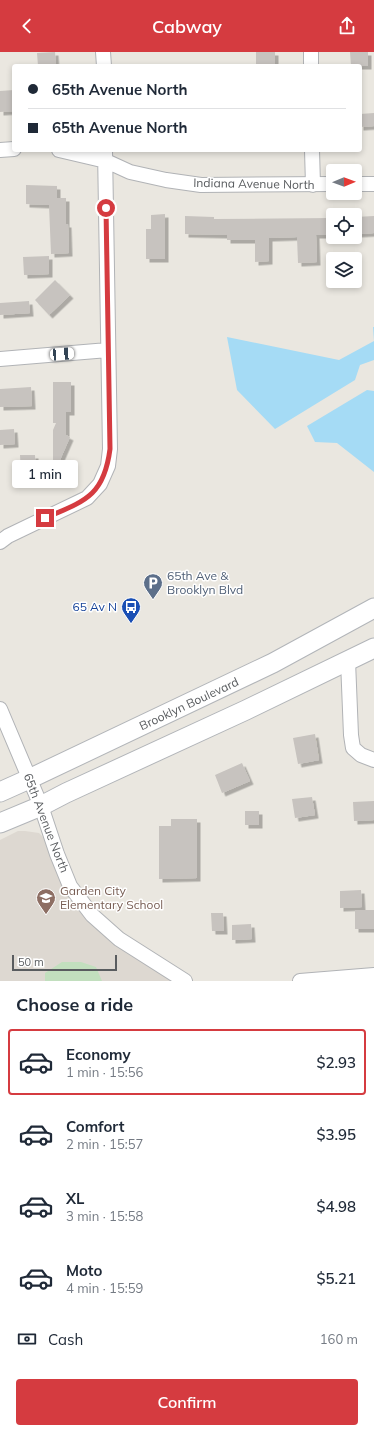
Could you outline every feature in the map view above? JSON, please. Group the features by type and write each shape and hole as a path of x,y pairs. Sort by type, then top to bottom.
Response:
{"main road":[{"name":"Brooklyn Boulevard","path":"0,792 273,663 374,608"},
{"path":"0,823 41,806 80,786 374,648"}],"street":[{"path":"103,52 104,64"},
{"path":"311,52 311,64"},
{"path":"0,150 12,149"},
{"name":"Indiana Avenue North","path":"78,152 106,155 130,172 166,180 201,185 326,184"},
{"path":"312,152 313,185"},
{"path":"0,542 8,536 87,498 100,484 108,466 110,449 106,155"},
{"path":"362,184 374,184"},
{"path":"0,359 108,350"},
{"path":"348,661 353,748 361,755 374,760"},
{"name":"65th Avenue North","path":"0,709 41,806 57,854 70,886 92,914 119,939 185,981"},
{"path":"300,981 374,975"}],"shaded area":[{"name":"Garden City Elementary School","path":"18,831 39,833 48,842 106,929 172,981 0,981 0,840"}],"green space":[{"path":"62,962 81,962 96,967 102,981 45,981 45,973"}],"water":[{"path":"227,337 339,360 374,341 374,360 360,365 355,380 275,429 237,390"},
{"path":"367,390 374,391 374,472 337,443 315,442 307,426"}],"building":[{"path":"55,52 56,64 38,64 37,53"},
{"path":"256,52 275,52 275,64 256,64"},
{"path":"350,52 368,52 368,66 362,66 362,64 351,64"},
{"path":"12,90 12,111 0,112 0,91"},
{"path":"374,113 374,126 362,127 362,114"},
{"path":"26,185 57,186 57,198 66,198 66,224 68,224 69,253 51,254 49,205 26,204"},
{"path":"165,214 165,259 146,259 146,229 151,229 151,215"},
{"path":"185,216 214,217 214,219 326,218 326,235 316,235 317,262 298,263 297,237 269,238 269,261 255,262 255,240 227,240 227,235 185,234"},
{"path":"374,216 374,233 362,234 362,217"},
{"path":"49,256 49,274 24,275 23,257"},
{"path":"55,280 70,295 49,315 35,300"},
{"path":"29,301 30,313 0,315 0,303"},
{"path":"53,382 71,382 71,412 66,412 66,435 70,437 53,476 53,430 56,423 53,423"},
{"path":"31,387 32,406 0,407 0,389"},
{"path":"14,429 15,444 0,445 0,430"},
{"path":"20,455 35,455 36,472 21,472"},
{"path":"315,734 319,760 298,764 293,738"},
{"path":"242,763 250,781 222,793 215,775"},
{"path":"312,797 315,815 295,818 292,799"},
{"path":"374,801 374,820 354,821 353,802"},
{"path":"245,811 259,811 259,825 245,825"},
{"path":"171,819 197,819 197,878 159,879 159,826 171,826"},
{"path":"361,890 362,907 340,908 340,891"},
{"path":"355,910 374,910 374,929 355,929"},
{"path":"211,913 223,913 224,931 212,931"},
{"path":"251,924 252,939 232,940 232,925"}],"place":[{"name":"65th Ave & Brooklyn Blvd","path":"153,600"},
{"name":"65 Av N","path":"131,624"},
{"name":"Garden City Elementary School","path":"46,915"}],"route":[{"path":"45,518 87,498 100,484 108,466 110,449 106,208"}]}
